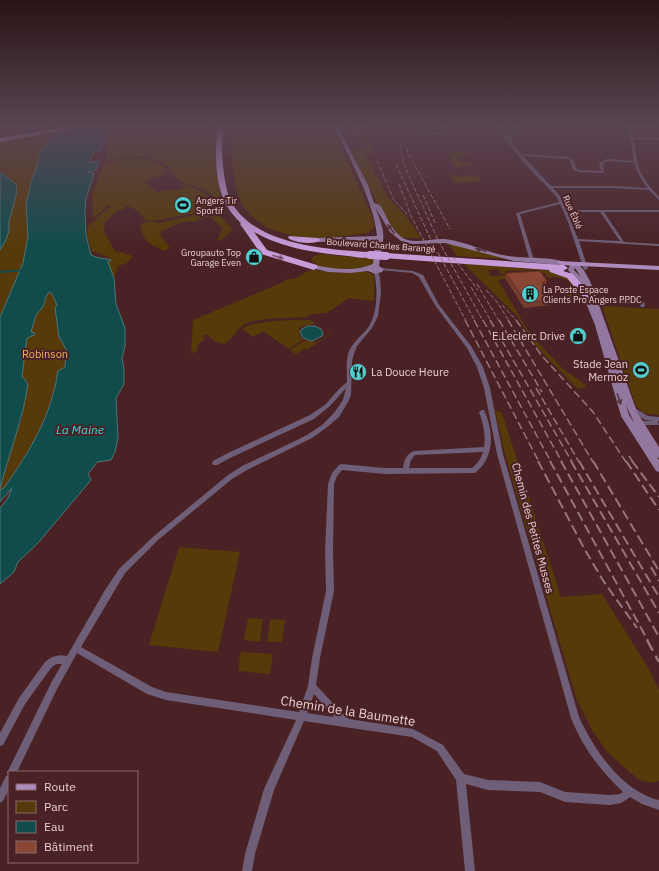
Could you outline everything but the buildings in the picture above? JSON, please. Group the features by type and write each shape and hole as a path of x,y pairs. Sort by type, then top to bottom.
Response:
{"highway":[{"name":"Boulevard Charles Barangé","path":"221,166 225,195 230,207 243,221 260,232 308,249 332,253 387,255 568,267"},
{"name":"Boulevard Charles Barangé","path":"226,166 232,201 247,219 271,233 298,243 316,247 357,250 370,254"},
{"path":"243,221 250,230 258,248 264,252 314,267"},
{"path":"271,233 295,238 317,240"},
{"path":"314,267 308,261 309,257 316,253 332,253"},
{"name":"Boulevard Charles Barangé","path":"387,255 568,267"},
{"path":"296,273 299,270 298,263"},
{"path":"540,266 562,272 570,276 586,295"}],"main road":[{"name":"Boulevard Charles Barangé","path":"568,267 584,266 659,270"}],"street":[{"path":"12,771 54,686 122,571 177,520 242,469 313,435 325,426 347,399 349,387 349,361 352,352 375,319 378,289 375,238 379,227 365,185 355,166"},
{"name":"Rue Éblé","path":"530,166 550,187 561,203 576,240 584,266"},
{"path":"572,166 574,169 579,172 604,172 601,166"},
{"path":"637,166 643,180 649,189 659,199"},
{"path":"550,187 614,187 649,189"},
{"path":"532,260 518,213 561,203"},
{"name":"Boulevard Charles Barangé","path":"371,204 378,206 392,232 403,240 412,242 445,241 514,259 532,260 568,267"},
{"path":"565,211 659,211"},
{"path":"601,211 623,243"},
{"path":"317,240 375,238"},
{"path":"576,240 659,245"},
{"path":"584,266 594,301 631,407 638,423 659,454"},
{"path":"314,267 340,271 369,269 371,272 378,269"},
{"path":"568,267 580,280 586,295 601,334 617,393 628,423 659,468"},
{"name":"Chemin des Petites Musses","path":"378,269 413,272 421,276 437,305 469,347 480,367 487,388 500,454 575,718 582,736 595,755 628,790 652,804 659,805"},
{"path":"594,301 642,303 643,306"},
{"path":"215,463 306,421 328,405 340,390 349,387"},
{"path":"631,407 642,416 658,422"},
{"path":"247,871 250,854 269,789 302,716 312,686 316,658 330,591 329,551 332,484 334,475 342,467 385,471 473,471 482,464 488,445 488,437 482,412"},
{"path":"628,423 658,422"},
{"path":"647,437 649,429 658,422"},
{"path":"406,471 406,464 410,455 414,453 486,449"},
{"name":"Chemin de la Baumette","path":"76,648 150,691 166,696 413,733 440,748 462,778"},
{"path":"0,742 22,700 48,665 53,660 59,659 68,662"},
{"path":"312,686 338,715 348,723"},
{"path":"470,871 462,778 488,786 540,787 565,797 610,800 621,798 626,795 628,790"},
{"path":"0,798 8,781"}],"green space":[{"path":"0,166 36,166 31,181 26,220 28,236 23,263 0,317 0,250 9,231 9,221 17,190 16,184 0,170"},
{"path":"103,166 161,166 164,167 166,174 144,181 157,192 186,188 179,183 200,190 208,196 215,206 206,209 207,211 152,221 145,220 141,214 135,210 122,205 126,208 117,211 105,222 104,232 115,251 133,256 127,263 118,266 115,276 107,279 106,261 110,258 92,251 87,235 88,226 105,210 113,206 107,206 93,219 92,195"},
{"path":"167,166 216,166 220,198 215,199 201,188 182,182 177,179"},
{"path":"233,166 349,166 375,226 369,233 318,239 292,236 267,228 250,215 242,204 235,184"},
{"path":"358,166 371,166 388,198 406,216 421,238 401,238 393,229 377,203"},
{"path":"455,166 474,166 456,167"},
{"path":"449,174 459,176 477,175 482,181 455,183"},
{"path":"207,212 214,213 221,217 232,230 220,241 217,240 223,228 209,216 193,222 188,221 179,223 161,232 160,235 170,248 164,251 148,242 141,231 140,225 146,222 159,223"},
{"path":"447,242 506,259 457,256"},
{"path":"321,254 374,259 373,264 370,266 339,270 322,267 311,259 314,256"},
{"path":"464,264 546,270 553,271 567,278 581,297 568,301 565,297 571,290 572,285 570,283 565,279 560,278 551,277 552,279 550,279 544,273 534,270 505,271 506,273 501,274 498,269 488,270 491,276 507,275 509,278 498,280 527,329 532,333 531,335 562,368 587,386 578,389 536,346 517,316"},
{"path":"312,270 344,273 363,272 374,275 374,301 349,298 327,313 307,315 308,317 258,320 242,326 236,331 228,342 225,343 217,342 206,334 202,336 205,339 198,344 197,351 191,354 193,320 284,282 284,280 297,278"},
{"name":"Robinson","path":"49,292 52,294 57,305 55,308 59,337 66,349 65,367 58,371 55,388 45,418 31,447 4,488 0,490 16,432 22,419 22,407 26,401 22,376 27,338 31,333 36,315 43,307"},
{"name":"Stade Jean Mermoz","path":"602,306 659,309 659,415 644,413 636,406"},
{"path":"311,320 315,323 298,328 300,330 299,335 303,340 289,349 263,331 253,337 242,329 247,326 264,322"},
{"path":"329,330 331,332 329,335 307,350 305,348 296,354 290,350 306,341 310,340 316,343 329,334"},
{"path":"495,410 502,413 561,597 602,594 647,666 659,690 659,781 652,783 639,780 608,753 592,730 576,698 505,454"},
{"path":"179,547 240,552 218,652 149,645"},
{"path":"248,618 263,619 260,642 244,640"},
{"path":"270,619 285,620 282,642 267,642"},
{"path":"241,652 273,654 270,674 238,671"}],"water":[{"name":"La Maine","path":"37,166 98,166 96,170 88,172 94,173 86,199 86,235 91,255 111,260 108,262 114,278 116,304 125,328 125,346 122,358 124,384 116,398 118,438 115,452 111,460 97,462 88,474 91,480 38,543 18,562 14,572 0,584 0,508 8,498 12,488 0,502 0,490 4,488 31,447 45,418 55,388 58,371 65,367 66,349 59,337 55,308 57,305 52,294 49,292 43,307 36,315 31,332 35,333 27,338 22,376 28,384 26,397 0,489 0,317 23,263 28,236 26,204 31,182"},
{"path":"0,172 16,184 17,192 9,221 9,231 0,250"},
{"path":"308,326 315,326 321,329 323,333 322,336 312,341 303,338 300,332"}],"waterway":[{"path":"0,272 26,270"}],"railway":[{"path":"379,166 394,200 407,214"},
{"path":"397,166 431,240 475,321"},
{"path":"404,166 438,240 483,321"},
{"path":"415,166 450,229"},
{"path":"399,184 411,216 466,321"},
{"path":"423,195 435,223"},
{"path":"453,257 478,290"},
{"path":"477,284 499,321"},
{"path":"471,287 491,321"},
{"path":"486,290 497,302 509,321"},
{"path":"502,305 517,321"},
{"path":"465,320 539,462"},
{"path":"474,320 551,462"},
{"path":"483,320 562,462"},
{"path":"490,320 572,462"},
{"path":"499,320 542,392"},
{"path":"508,320 593,462"},
{"path":"516,320 542,356 593,412 626,462"},
{"path":"536,388 579,462"},
{"path":"629,456 633,462"},
{"path":"538,461 585,550 604,582 637,628"},
{"path":"550,461 648,641"},
{"path":"561,461 659,637"},
{"path":"571,461 659,613"},
{"path":"579,461 659,597"},
{"path":"593,461 659,571"},
{"path":"626,461 659,510"},
{"path":"632,461 659,497"},
{"path":"651,567 659,581"},
{"path":"647,640 659,662"}],"place":[{"name":"Angers Tir Sportif","path":"183,205"},
{"name":"Groupauto Top Garage Even","path":"254,257"},
{"name":"La Poste Espace Clients Pro Angers PPDC","path":"530,294"},
{"name":"E.Leclerc Drive","path":"578,336"},
{"name":"Stade Jean Mermoz","path":"641,370"},
{"name":"La Douce Heure","path":"358,372"}]}
